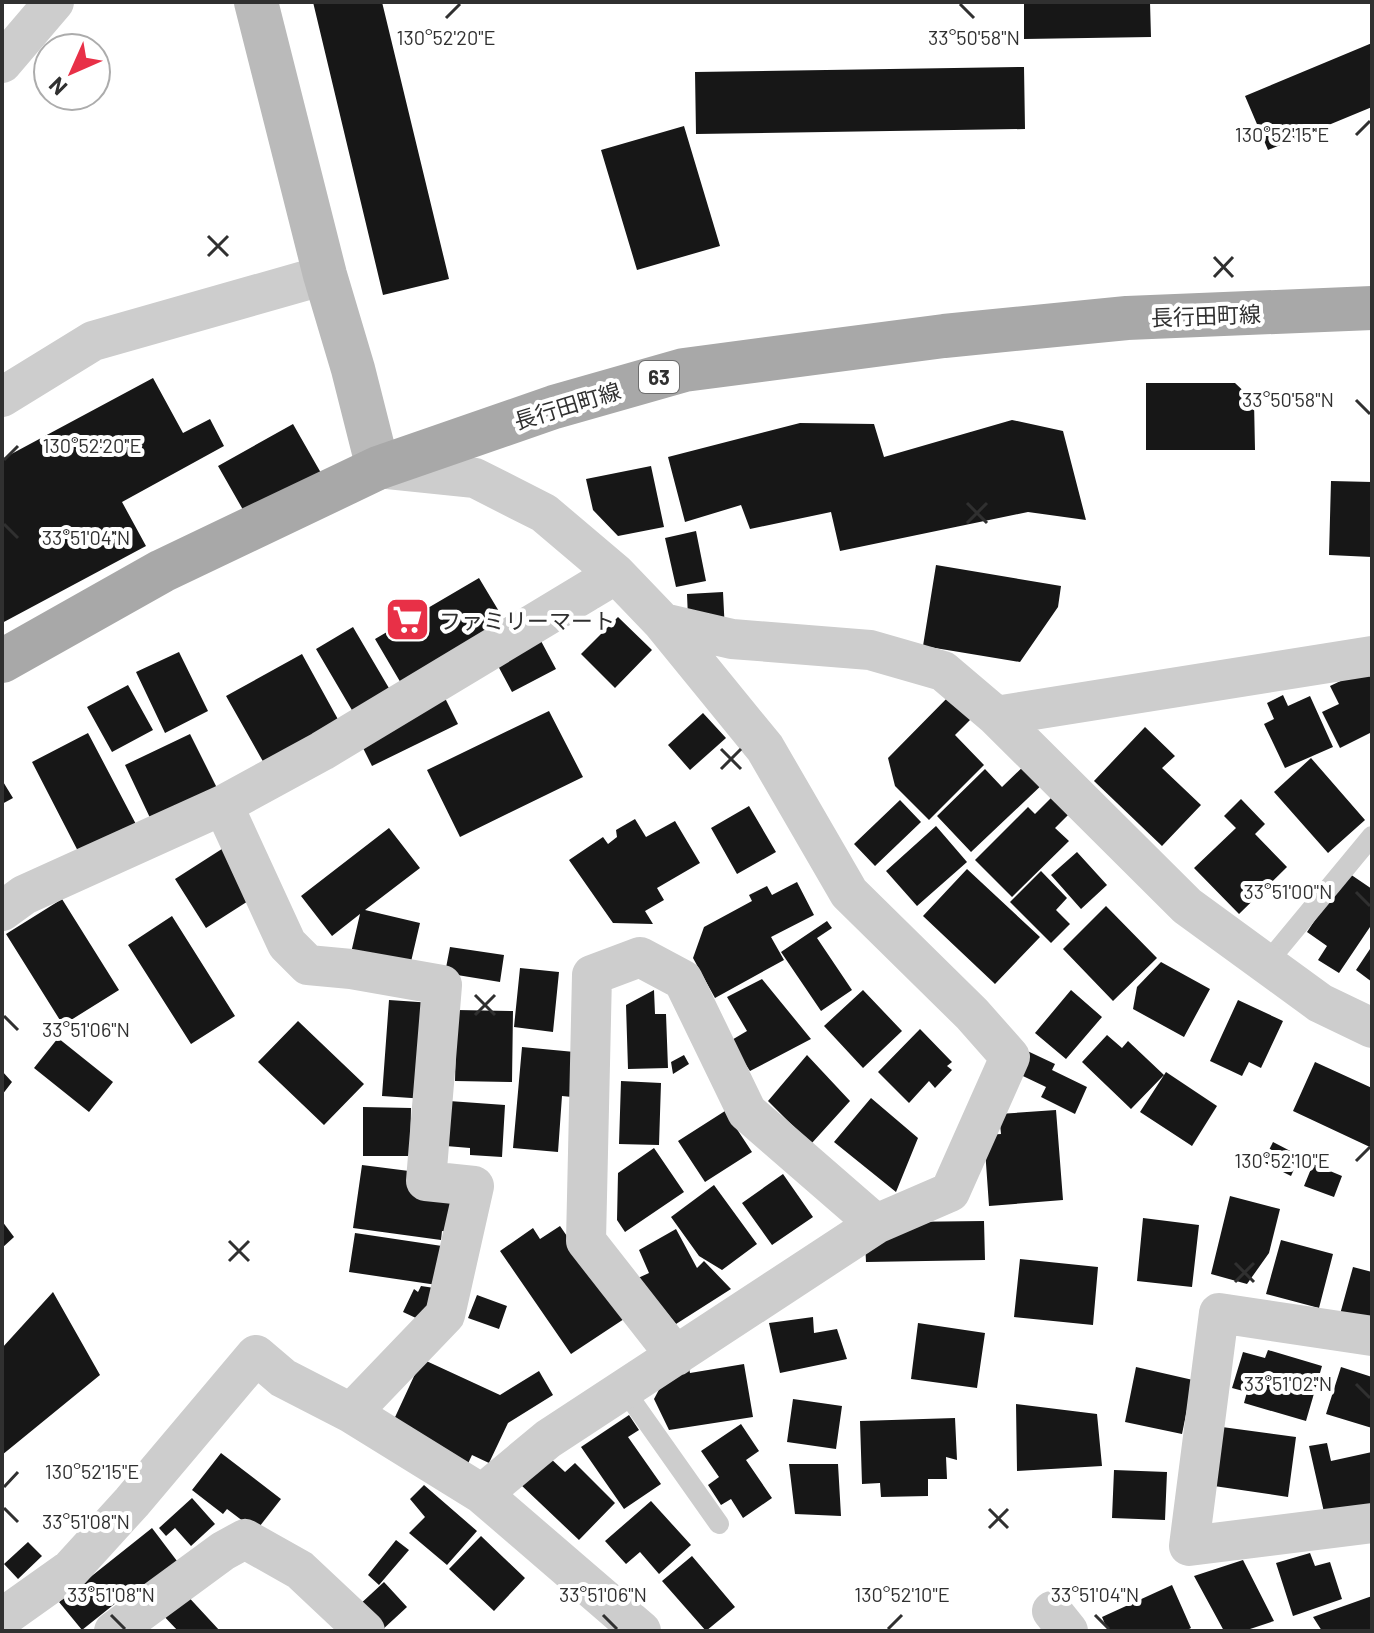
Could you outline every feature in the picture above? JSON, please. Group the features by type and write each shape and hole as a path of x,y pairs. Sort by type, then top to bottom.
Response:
{"main road":[{"name":"長行田町線","path":"2,661 162,571 378,468 554,407 684,370 944,336 1127,318 1372,308"}],"street":[{"path":"2,63 54,2"},
{"path":"256,2 378,468 475,478 544,513 616,574 663,623 765,748 849,893 972,1014 1010,1057 950,1192 876,1224 548,1439 482,1494"},
{"path":"2,397 93,341 325,275"},
{"path":"2,911 24,895 223,805 322,751 616,574"},
{"path":"663,623 732,639 870,650 943,671 996,716 1187,906 1320,1003 1372,1028"},
{"path":"996,716 1372,656"},
{"path":"223,805 287,944 308,965 442,985 426,1181 474,1186 445,1315 351,1413"},
{"path":"676,1356 586,1241 592,975 640,957 683,980 747,1112 876,1224"},
{"path":"1372,1336 1219,1313 1189,1546 1372,1523"},
{"path":"2,1618 71,1569 256,1355 283,1378 351,1413 482,1494 641,1631"},
{"path":"114,1631 223,1551 245,1539 300,1570 365,1631"}],"lane":[{"path":"1266,964 1372,836"},
{"path":"623,1388 719,1524"}],"building":[{"path":"313,2 382,2 449,279 383,295"},
{"path":"1150,2 1151,37 1024,39 1024,3"},
{"path":"1372,43 1372,107 1268,150 1245,96"},
{"path":"1024,67 1025,129 696,134 695,72"},
{"path":"684,126 720,246 637,270 601,150"},
{"path":"153,378 183,433 210,419 224,446 122,502 146,546 2,623 2,459"},
{"path":"1146,383 1235,383 1254,401 1255,450 1146,450"},
{"path":"1012,420 1063,431 1086,520 1028,512 840,551 831,512 750,529 741,505 685,522 668,457 800,423 874,424 884,457"},
{"path":"293,424 321,473 246,515 218,466"},
{"path":"651,466 664,527 618,536 593,510 586,479"},
{"path":"1331,481 1372,482 1372,557 1329,555"},
{"path":"696,531 706,581 676,587 665,538"},
{"path":"936,565 1061,586 1058,607 1020,662 923,646"},
{"path":"479,578 509,628 405,690 375,639"},
{"path":"723,592 725,632 688,618 687,594"},
{"path":"618,617 652,650 615,688 581,654"},
{"path":"353,627 393,695 356,717 316,649"},
{"path":"541,641 556,669 512,692 497,664"},
{"path":"179,652 208,711 165,733 136,672"},
{"path":"302,654 340,723 265,765 226,696"},
{"path":"1366,669 1372,681 1372,732 1340,748 1322,712 1339,704 1330,686"},
{"path":"128,685 153,730 112,752 87,707"},
{"path":"956,689 978,712 955,735 984,765 929,820 895,786 888,758"},
{"path":"1283,695 1288,706 1310,696 1333,747 1285,768 1264,724 1274,719 1267,703"},
{"path":"445,698 458,724 372,766 359,740"},
{"path":"549,711 583,777 460,837 427,770"},
{"path":"703,713 726,738 690,770 668,745"},
{"path":"1145,727 1175,756 1162,768 1201,805 1162,846 1094,781"},
{"path":"88,733 138,828 81,857 32,762"},
{"path":"190,734 218,790 152,822 125,765"},
{"path":"1311,758 1365,820 1328,853 1274,792"},
{"path":"1028,762 1046,781 971,852 937,816 985,769 1002,787"},
{"path":"2,780 13,798 2,804"},
{"path":"1053,796 1070,813 1055,828 1069,841 1012,897 975,860 1028,807 1035,814"},
{"path":"1241,799 1265,824 1255,834 1287,867 1239,914 1194,868 1236,828 1224,816"},
{"path":"900,800 921,822 875,866 854,844"},
{"path":"749,806 776,852 737,874 711,828"},
{"path":"635,819 646,837 675,821 700,863 657,888 664,900 645,911 653,924 613,923 569,860 603,837 608,844 617,837 616,830"},
{"path":"936,826 967,862 917,906 886,871"},
{"path":"389,828 420,868 365,910 420,923 410,966 351,953 360,914 332,936 301,896"},
{"path":"225,847 256,896 206,928 175,879"},
{"path":"1077,852 1107,885 1081,909 1051,875"},
{"path":"967,869 1040,937 995,984 923,916"},
{"path":"1041,871 1067,898 1056,910 1070,924 1051,943 1010,902"},
{"path":"1347,872 1372,889 1372,924 1339,973 1318,960 1327,946 1307,932"},
{"path":"797,882 814,915 771,937 784,960 715,998 693,958 704,927 752,901 749,895 767,886 772,895"},
{"path":"62,899 119,990 63,1025 6,934"},
{"path":"1106,906 1157,958 1113,1001 1063,949"},
{"path":"172,916 235,1016 191,1044 128,945"},
{"path":"827,921 832,928 817,938 852,990 821,1011 781,952"},
{"path":"1372,946 1372,982 1356,970"},
{"path":"450,947 504,955 500,982 445,973"},
{"path":"1161,962 1210,989 1184,1037 1133,1009 1137,987"},
{"path":"520,968 559,972 553,1032 514,1027"},
{"path":"762,979 811,1039 750,1071 730,1041 747,1031 727,997"},
{"path":"654,990 655,1014 666,1014 668,1068 628,1069 626,1005"},
{"path":"863,990 902,1031 863,1068 824,1026"},
{"path":"1071,990 1102,1017 1066,1059 1035,1033"},
{"path":"389,1000 433,1003 426,1099 382,1096"},
{"path":"1238,1000 1283,1021 1261,1068 1249,1062 1242,1076 1210,1061"},
{"path":"457,1010 513,1011 512,1082 455,1081"},
{"path":"298,1021 364,1084 324,1125 258,1062"},
{"path":"920,1029 952,1062 947,1066 952,1070 935,1088 929,1081 909,1103 878,1072"},
{"path":"1107,1035 1122,1048 1128,1041 1164,1075 1131,1109 1082,1062"},
{"path":"58,1038 113,1082 89,1112 34,1068"},
{"path":"522,1047 585,1053 582,1098 562,1096 558,1152 513,1148"},
{"path":"1021,1048 1055,1064 1052,1070 1087,1087 1075,1114 1041,1097 1046,1087 1010,1070"},
{"path":"684,1055 689,1064 673,1074 671,1062"},
{"path":"807,1055 850,1101 811,1144 768,1101"},
{"path":"1315,1062 1372,1088 1372,1148 1293,1111"},
{"path":"2,1071 12,1082 2,1095"},
{"path":"1166,1072 1217,1106 1192,1146 1140,1112"},
{"path":"621,1081 661,1083 659,1145 619,1144"},
{"path":"871,1098 918,1138 896,1192 834,1142"},
{"path":"449,1101 505,1105 502,1157 470,1155 470,1148 446,1146"},
{"path":"363,1107 411,1108 410,1156 363,1156"},
{"path":"1056,1110 1063,1200 989,1206 984,1135 1001,1134 999,1114"},
{"path":"725,1111 752,1152 705,1182 678,1141"},
{"path":"1273,1142 1300,1156 1291,1176 1263,1162"},
{"path":"654,1148 684,1192 625,1232 617,1220 618,1173"},
{"path":"1313,1164 1342,1176 1334,1197 1304,1186"},
{"path":"362,1165 409,1171 465,1188 459,1233 442,1231 441,1240 353,1228"},
{"path":"783,1174 813,1217 772,1245 742,1203"},
{"path":"714,1185 757,1244 722,1270 699,1256 671,1217"},
{"path":"1230,1196 1280,1209 1269,1253 1247,1284 1211,1274"},
{"path":"1143,1218 1199,1225 1192,1287 1137,1281"},
{"path":"2,1221 14,1237 2,1248"},
{"path":"984,1221 985,1260 866,1262 865,1241 900,1222"},
{"path":"560,1226 624,1319 571,1354 500,1251 533,1228 540,1239"},
{"path":"676,1229 697,1268 704,1261 731,1289 676,1324 638,1278 649,1273 639,1250"},
{"path":"355,1233 442,1246 437,1285 349,1272"},
{"path":"1281,1240 1333,1254 1319,1308 1266,1294"},
{"path":"1020,1259 1098,1267 1093,1325 1014,1317"},
{"path":"1353,1267 1372,1272 1372,1328 1339,1318"},
{"path":"421,1286 448,1290 431,1325 403,1312 414,1289 418,1292"},
{"path":"53,1292 100,1375 2,1455 2,1348"},
{"path":"477,1295 507,1306 499,1329 468,1318"},
{"path":"813,1317 814,1333 837,1329 847,1359 780,1373 769,1323"},
{"path":"918,1323 985,1333 977,1388 911,1379"},
{"path":"1268,1350 1322,1366 1306,1421 1244,1403 1247,1392 1232,1388 1243,1352 1265,1358"},
{"path":"422,1359 500,1395 539,1371 553,1395 508,1423 489,1463 472,1455 465,1470 390,1428"},
{"path":"688,1364 690,1373 744,1364 753,1417 669,1430 654,1399 671,1367"},
{"path":"1136,1367 1193,1380 1182,1434 1125,1422"},
{"path":"1341,1367 1372,1377 1372,1428 1326,1414"},
{"path":"793,1399 842,1406 836,1449 787,1442"},
{"path":"1016,1404 1097,1414 1102,1466 1017,1471"},
{"path":"629,1415 639,1430 628,1437 661,1484 624,1509 581,1447"},
{"path":"955,1418 957,1460 946,1457 947,1479 928,1479 928,1496 881,1497 880,1483 862,1484 860,1421"},
{"path":"741,1424 759,1451 746,1460 772,1498 743,1518 731,1499 721,1505 708,1485 719,1477 701,1451"},
{"path":"1222,1427 1296,1437 1288,1497 1214,1486"},
{"path":"1327,1443 1331,1461 1372,1452 1372,1511 1326,1521 1309,1446"},
{"path":"221,1453 281,1499 256,1531 227,1509 223,1514 192,1490"},
{"path":"548,1456 565,1472 575,1463 615,1503 579,1540 520,1484"},
{"path":"789,1464 838,1464 841,1516 795,1514"},
{"path":"1114,1470 1167,1472 1165,1520 1112,1518"},
{"path":"424,1485 477,1531 447,1565 409,1533 425,1517 410,1499"},
{"path":"192,1498 215,1524 191,1546 175,1528 166,1536 159,1528"},
{"path":"651,1501 691,1545 659,1574 640,1552 626,1564 605,1541"},
{"path":"152,1528 177,1561 137,1593 132,1590 82,1630 59,1602"},
{"path":"481,1536 525,1578 494,1611 449,1569"},
{"path":"396,1540 409,1550 379,1585 368,1575"},
{"path":"28,1542 42,1556 18,1579 4,1564"},
{"path":"1310,1553 1315,1566 1330,1562 1342,1599 1293,1616 1276,1563"},
{"path":"692,1556 735,1607 706,1631 662,1581"},
{"path":"1243,1560 1274,1621 1244,1631 1224,1631 1194,1576"},
{"path":"384,1582 407,1607 381,1631 357,1607"},
{"path":"1172,1585 1191,1628 1185,1631 1108,1631 1102,1617"},
{"path":"183,1591 220,1631 178,1631 160,1612"},
{"path":"1372,1596 1372,1631 1322,1631 1313,1617"}],"place":[{"name":"ファミリーマート","path":"408,620"}]}
